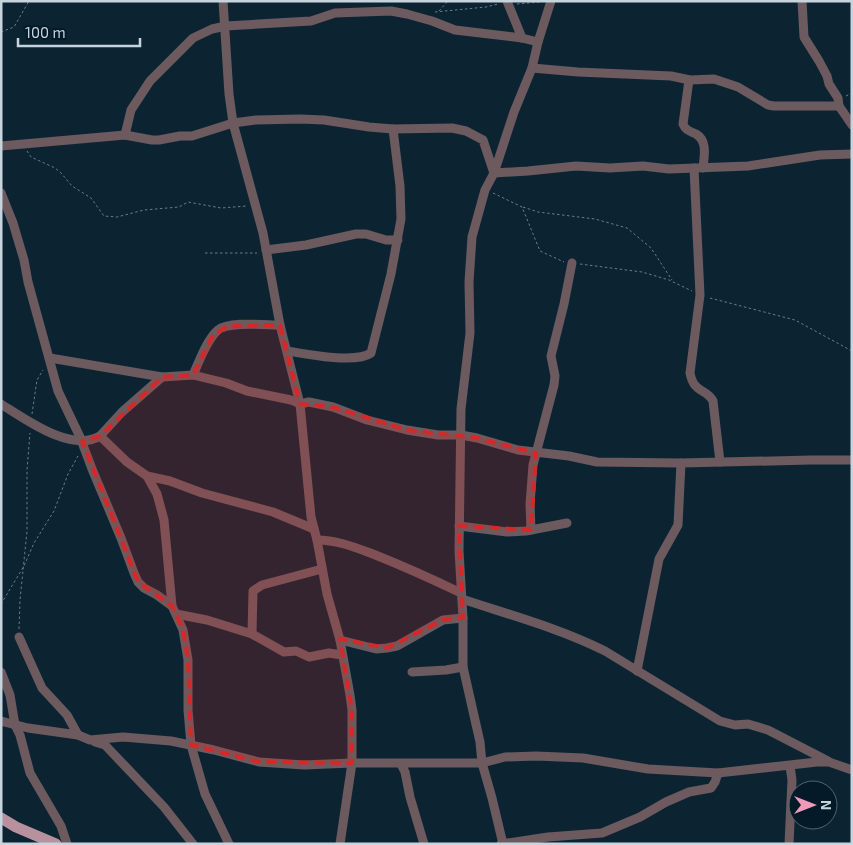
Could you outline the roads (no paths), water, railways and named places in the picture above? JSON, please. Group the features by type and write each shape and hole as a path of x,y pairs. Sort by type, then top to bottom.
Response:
{"main road":[{"path":"1,818 16,827 56,844"}],"street":[{"path":"223,1 229,94 233,123 263,233 280,325 300,404 307,486 314,529 327,594 340,640 348,680 352,710 352,763 340,844"},
{"path":"551,1 532,68 514,112 494,173 485,190 472,237 469,282 470,333 461,409 459,526 463,667 480,742 482,763 502,844 602,832 640,817 689,792 710,788 715,782 718,773"},
{"path":"802,1 804,37 827,76 829,84 838,98 839,106 852,125"},
{"path":"508,3 522,38"},
{"path":"125,135 131,110 150,81 193,38 212,29 226,26 311,21 335,13 391,11 407,14 468,33 522,38 538,42"},
{"path":"532,68 671,76 689,80 714,79 730,83 768,105 839,106"},
{"path":"689,80 683,124 686,130 702,139 704,152 698,168 700,295 690,373 693,385 710,396 713,402 720,462"},
{"path":"1,146 125,135 152,140 192,136 233,123 256,120 308,119 393,129 452,128 475,135 483,140 494,173"},
{"path":"288,351 316,357 362,357 371,352 391,274 401,219 400,186 393,129"},
{"path":"494,173 528,172 576,166 698,168 761,165 820,155 852,154"},
{"path":"1,193 13,223 24,260 28,282 58,391 83,444 138,582 174,610 252,634 284,652 296,652 310,657 329,653 342,655"},
{"path":"266,252 356,234 366,234 386,240 398,240"},
{"path":"531,530 530,504 536,453 554,385 555,376 551,356 572,263"},
{"path":"193,375 204,352 218,330 227,326 248,324 280,325"},
{"path":"50,358 162,377 193,375 226,383 247,391 291,400 300,404 309,402 325,405 367,420 407,430 438,435 461,435 518,450 597,462 681,463 852,460"},
{"path":"1,404 49,432 83,444 100,436 122,412 162,377"},
{"path":"100,436 127,462 147,476 170,481 202,493 273,512 314,529"},
{"path":"637,671 659,559 678,524 681,463"},
{"path":"147,476 157,494 164,520 174,610 183,630 188,660 188,710 191,745 205,794 229,844"},
{"path":"459,526 507,532 531,530 567,523"},
{"path":"317,540 340,542 358,548 419,572 461,596 590,643 720,721 735,725 748,724 768,730 829,762 852,770"},
{"path":"252,634 253,591 255,588 322,569"},
{"path":"340,640 376,649 387,648 397,646 443,620 463,618"},
{"path":"19,637 42,688 68,715 78,735"},
{"path":"412,672 463,667"},
{"path":"1,672 10,695 15,725 20,735 30,773 61,826 67,844"},
{"path":"1,721 51,732 78,735 105,745 164,807 193,844"},
{"path":"90,740 122,737 171,741 259,762 314,765 352,763 482,763 505,756 536,756 590,759 648,769 718,773 829,762"},
{"path":"402,764 424,844"},
{"path":"789,844 792,780 790,766"}]}
